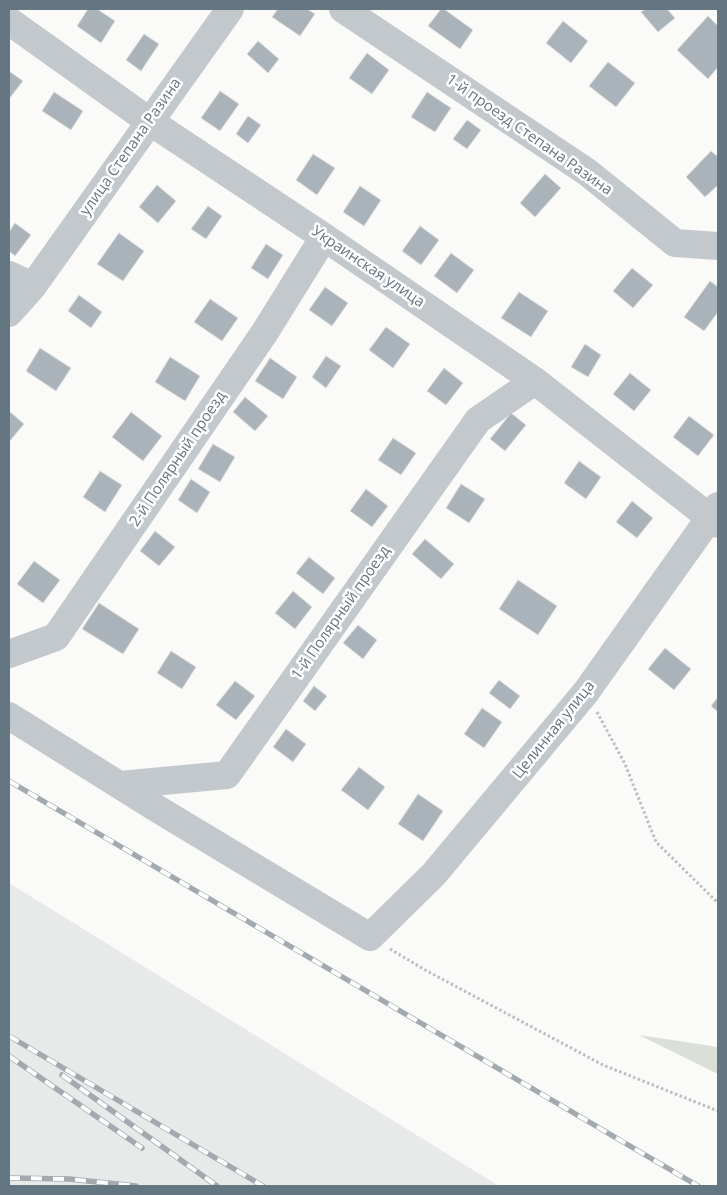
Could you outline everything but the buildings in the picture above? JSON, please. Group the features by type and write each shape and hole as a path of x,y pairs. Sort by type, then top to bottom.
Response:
{"street":[{"name":"улица Степана Разина","path":"9,313 17,284 149,121 230,9"},
{"name":"1-й проезд Степана Разина","path":"343,9 587,172 675,243 718,246"},
{"name":"Украинская улица","path":"9,21 149,121 324,237 536,382 716,515"},
{"name":"2-й Полярный проезд","path":"9,654 56,637 265,332 324,237"},
{"name":"1-й Полярный проезд","path":"120,785 228,775 478,420 536,382"},
{"name":"Целинная улица","path":"370,937 434,874 586,692 716,515"},
{"path":"9,716 370,937"}],"path":[{"path":"586,692 626,764 656,842 718,903"},
{"path":"370,937 427,971 603,1065 718,1111"}],"shaded area":[{"path":"9,883 499,1186 9,1186"},
{"path":"639,1035 718,1047 718,1074"}],"railway":[{"path":"9,781 698,1186"},
{"path":"9,1036 263,1186"},
{"path":"9,1056 142,1148"},
{"path":"62,1075 217,1186"},
{"path":"9,1178 69,1179 136,1186"}]}
